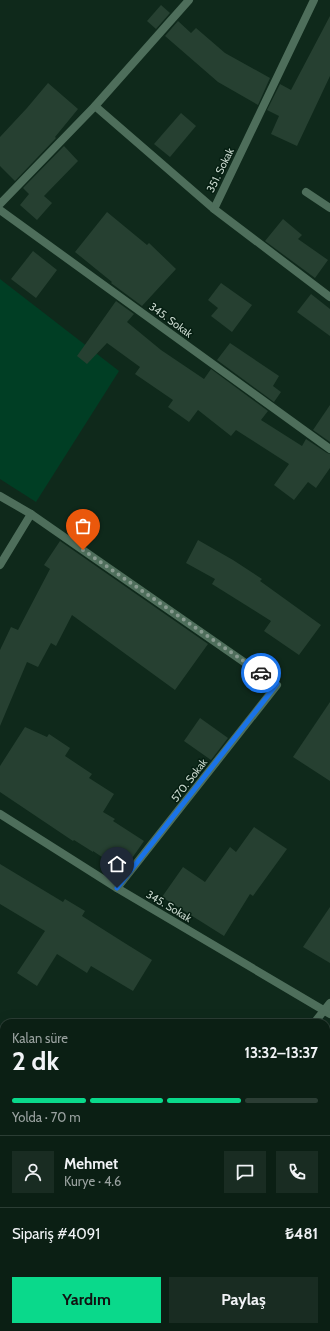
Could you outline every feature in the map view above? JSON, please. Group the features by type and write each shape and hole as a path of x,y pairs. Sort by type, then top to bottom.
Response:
{"street":[{"path":"0,204 95,106 189,0"},
{"name":"351. Sokak","path":"95,106 214,209 314,0"},
{"path":"306,192 330,208"},
{"path":"214,209 330,297"},
{"name":"345. Sokak","path":"0,210 330,449"},
{"path":"0,496 31,514 0,565"},
{"name":"570. Sokak","path":"31,514 277,684 117,888"},
{"name":"345. Sokak","path":"0,814 117,888 327,1012"},
{"path":"319,1019 327,1012 330,1003"}],"green space":[{"path":"0,279 119,371 36,502 0,479"}],"building":[{"path":"161,5 170,13 156,29 147,21"},
{"path":"330,16 330,76 297,146 271,134 279,116 267,110 280,84 291,90"},
{"path":"178,21 191,33 196,28 225,53 270,78 258,105 218,82 165,36"},
{"path":"48,83 78,109 55,137 56,138 15,181 0,166 0,137"},
{"path":"181,113 196,126 170,157 154,144"},
{"path":"64,146 78,161 44,196 52,203 37,220 20,205 29,194 23,188"},
{"path":"107,212 147,245 149,243 176,269 142,306 111,283 112,282 75,252"},
{"path":"283,219 302,235 298,239 328,260 315,278 265,241"},
{"path":"33,251 57,270 36,298 11,279"},
{"path":"221,283 252,305 232,332 211,316 218,308 208,300"},
{"path":"311,294 330,309 330,336 297,312"},
{"path":"116,301 134,314 127,322 161,350 204,379 211,369 268,411 261,420 302,446 306,439 330,454 330,468 316,488 308,482 294,500 274,485 289,464 236,430 231,436 198,410 189,422 168,407 173,400 135,374 140,367 107,343 87,364 77,356"},
{"path":"230,343 279,376 273,386 281,392 274,402 217,360"},
{"path":"330,405 330,442 313,430"},
{"path":"198,540 262,579 260,581 321,625 299,655 264,631 271,621 212,584 215,579 186,563"},
{"path":"60,541 208,644 175,690 72,615 56,646 51,643 38,667 27,662 0,726 0,650 11,627 18,630 50,569 44,565"},
{"path":"330,702 330,781 293,757"},
{"path":"200,718 228,738 211,760 184,741"},
{"path":"25,727 47,737 49,734 70,748 65,756 92,774 89,778 114,794 103,812 115,819 113,821 144,841 123,871 93,851 74,840 73,841 0,792 0,766"},
{"path":"254,827 287,849 253,896 250,894 224,936 162,897 183,867 205,882 230,847 236,852"},
{"path":"0,864 63,902 65,899 85,911 82,916 152,960 133,991 91,966 87,973 57,954 37,986 17,973 45,931 0,904"},
{"path":"330,907 330,963 303,947"}],"way so far":[{"path":"83,550 261,673"}],"route":[{"path":"117,888 277,684 261,673"}]}
